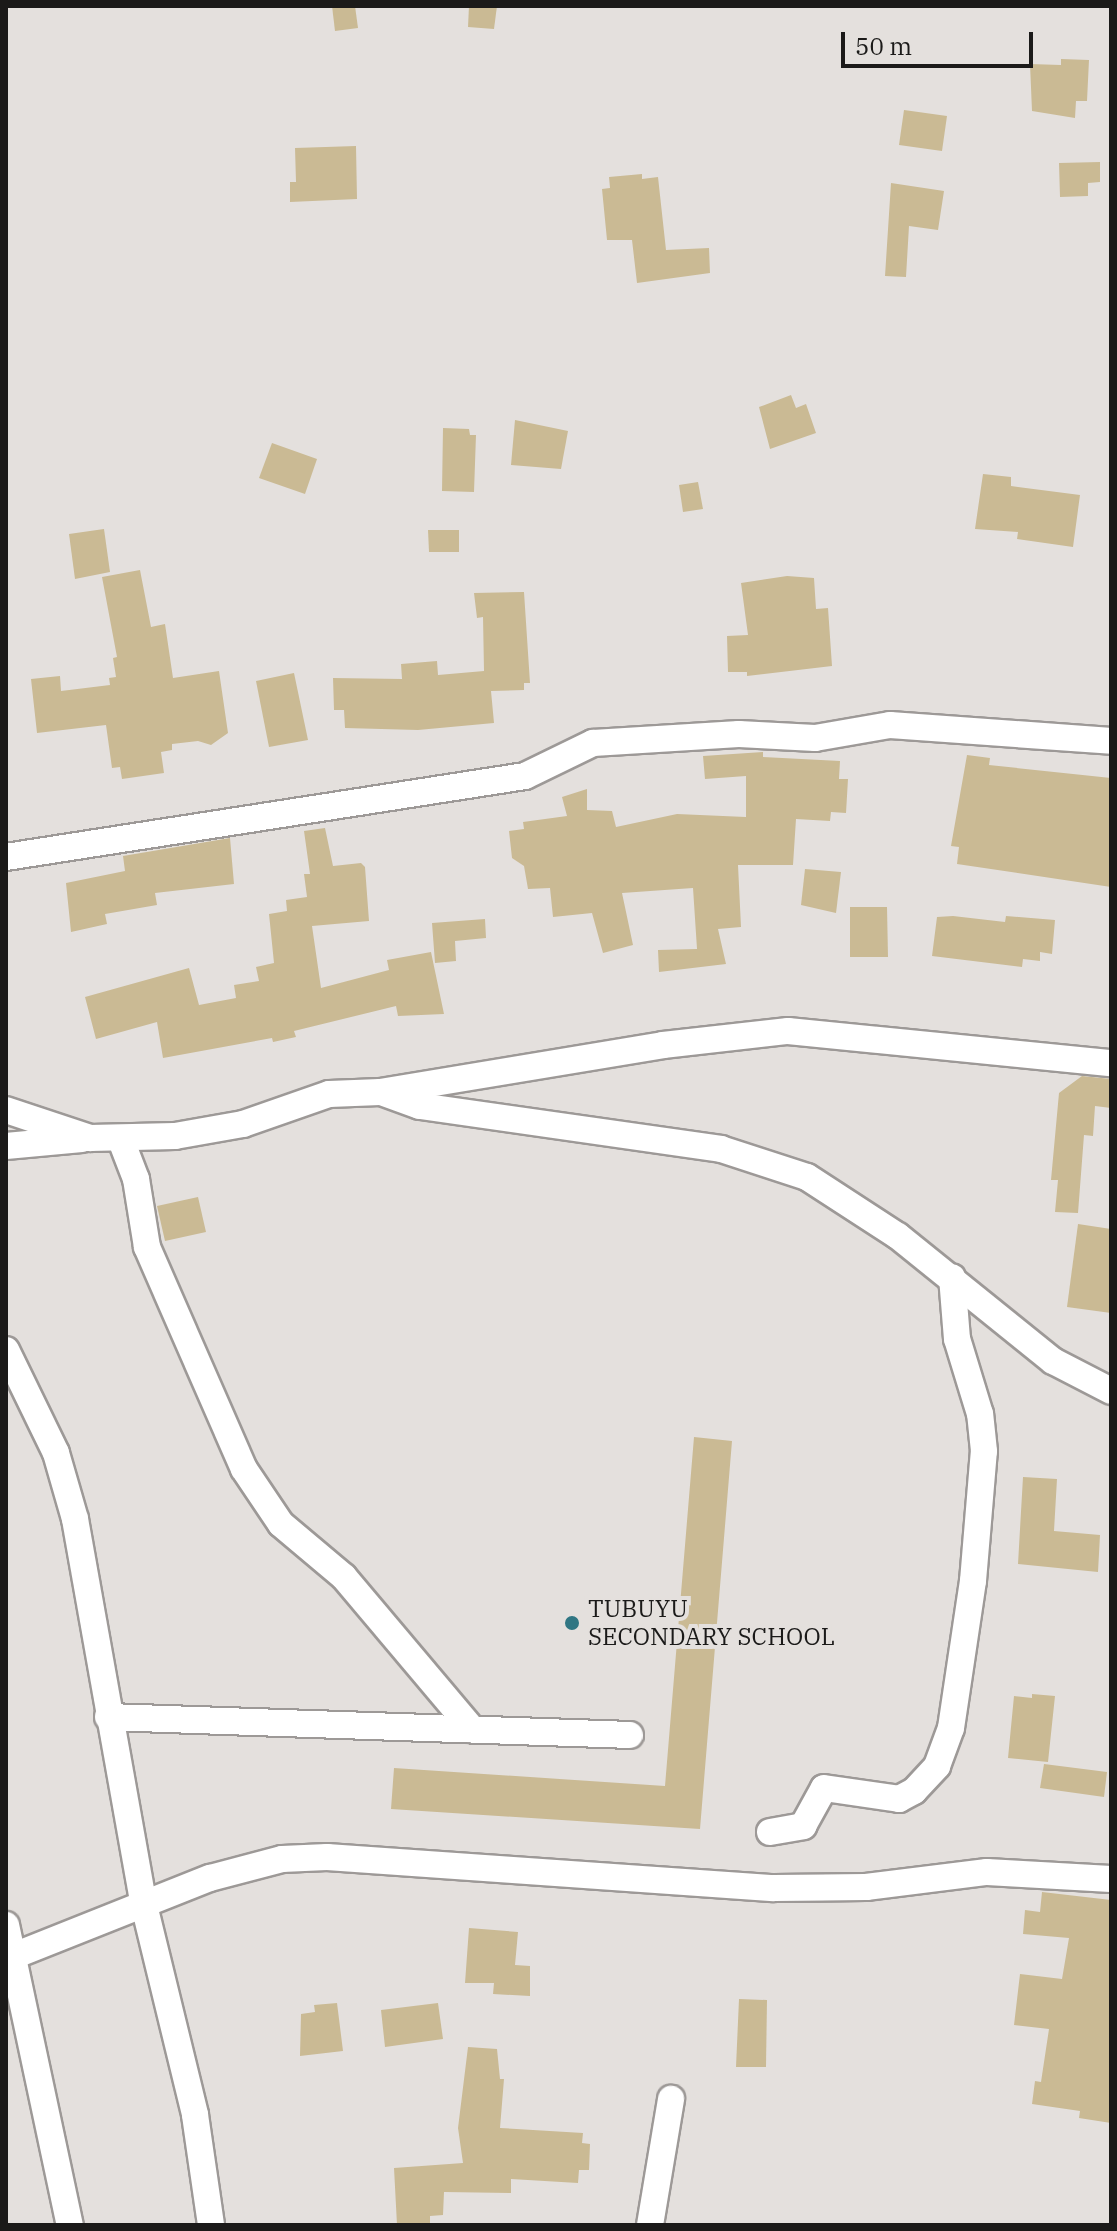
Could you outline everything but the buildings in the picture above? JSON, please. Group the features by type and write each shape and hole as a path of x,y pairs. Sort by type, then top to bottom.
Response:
{"street":[{"path":"6,857 525,776 593,743 739,734 815,738 890,725 1111,741"},
{"path":"6,1146 90,1138 121,1140 243,1124 329,1094 380,1092 663,1045 788,1031 1111,1063"},
{"path":"380,1092 420,1106 721,1149 807,1177 849,1199 952,1277 1053,1361 1111,1391"},
{"path":"6,1110 90,1138"},
{"path":"121,1140 136,1179 147,1247 160,1266 244,1469 281,1524 344,1577 472,1729"},
{"path":"770,1832 803,1826 824,1788 899,1799 914,1791 937,1766 951,1728 973,1581 984,1451 980,1414 957,1339 952,1277"},
{"path":"6,1350 56,1453 75,1519 144,1905 195,2115 211,2225"},
{"path":"108,1717 630,1735"},
{"path":"11,1957 253,1864 327,1857 774,1888 866,1887 987,1872 1111,1879"},
{"path":"6,1925 15,2017 70,2225"},
{"path":"650,2225 671,2099"}],"place":[{"name":"TUBUYU SECONDARY SCHOOL","path":"572,1623"}]}
